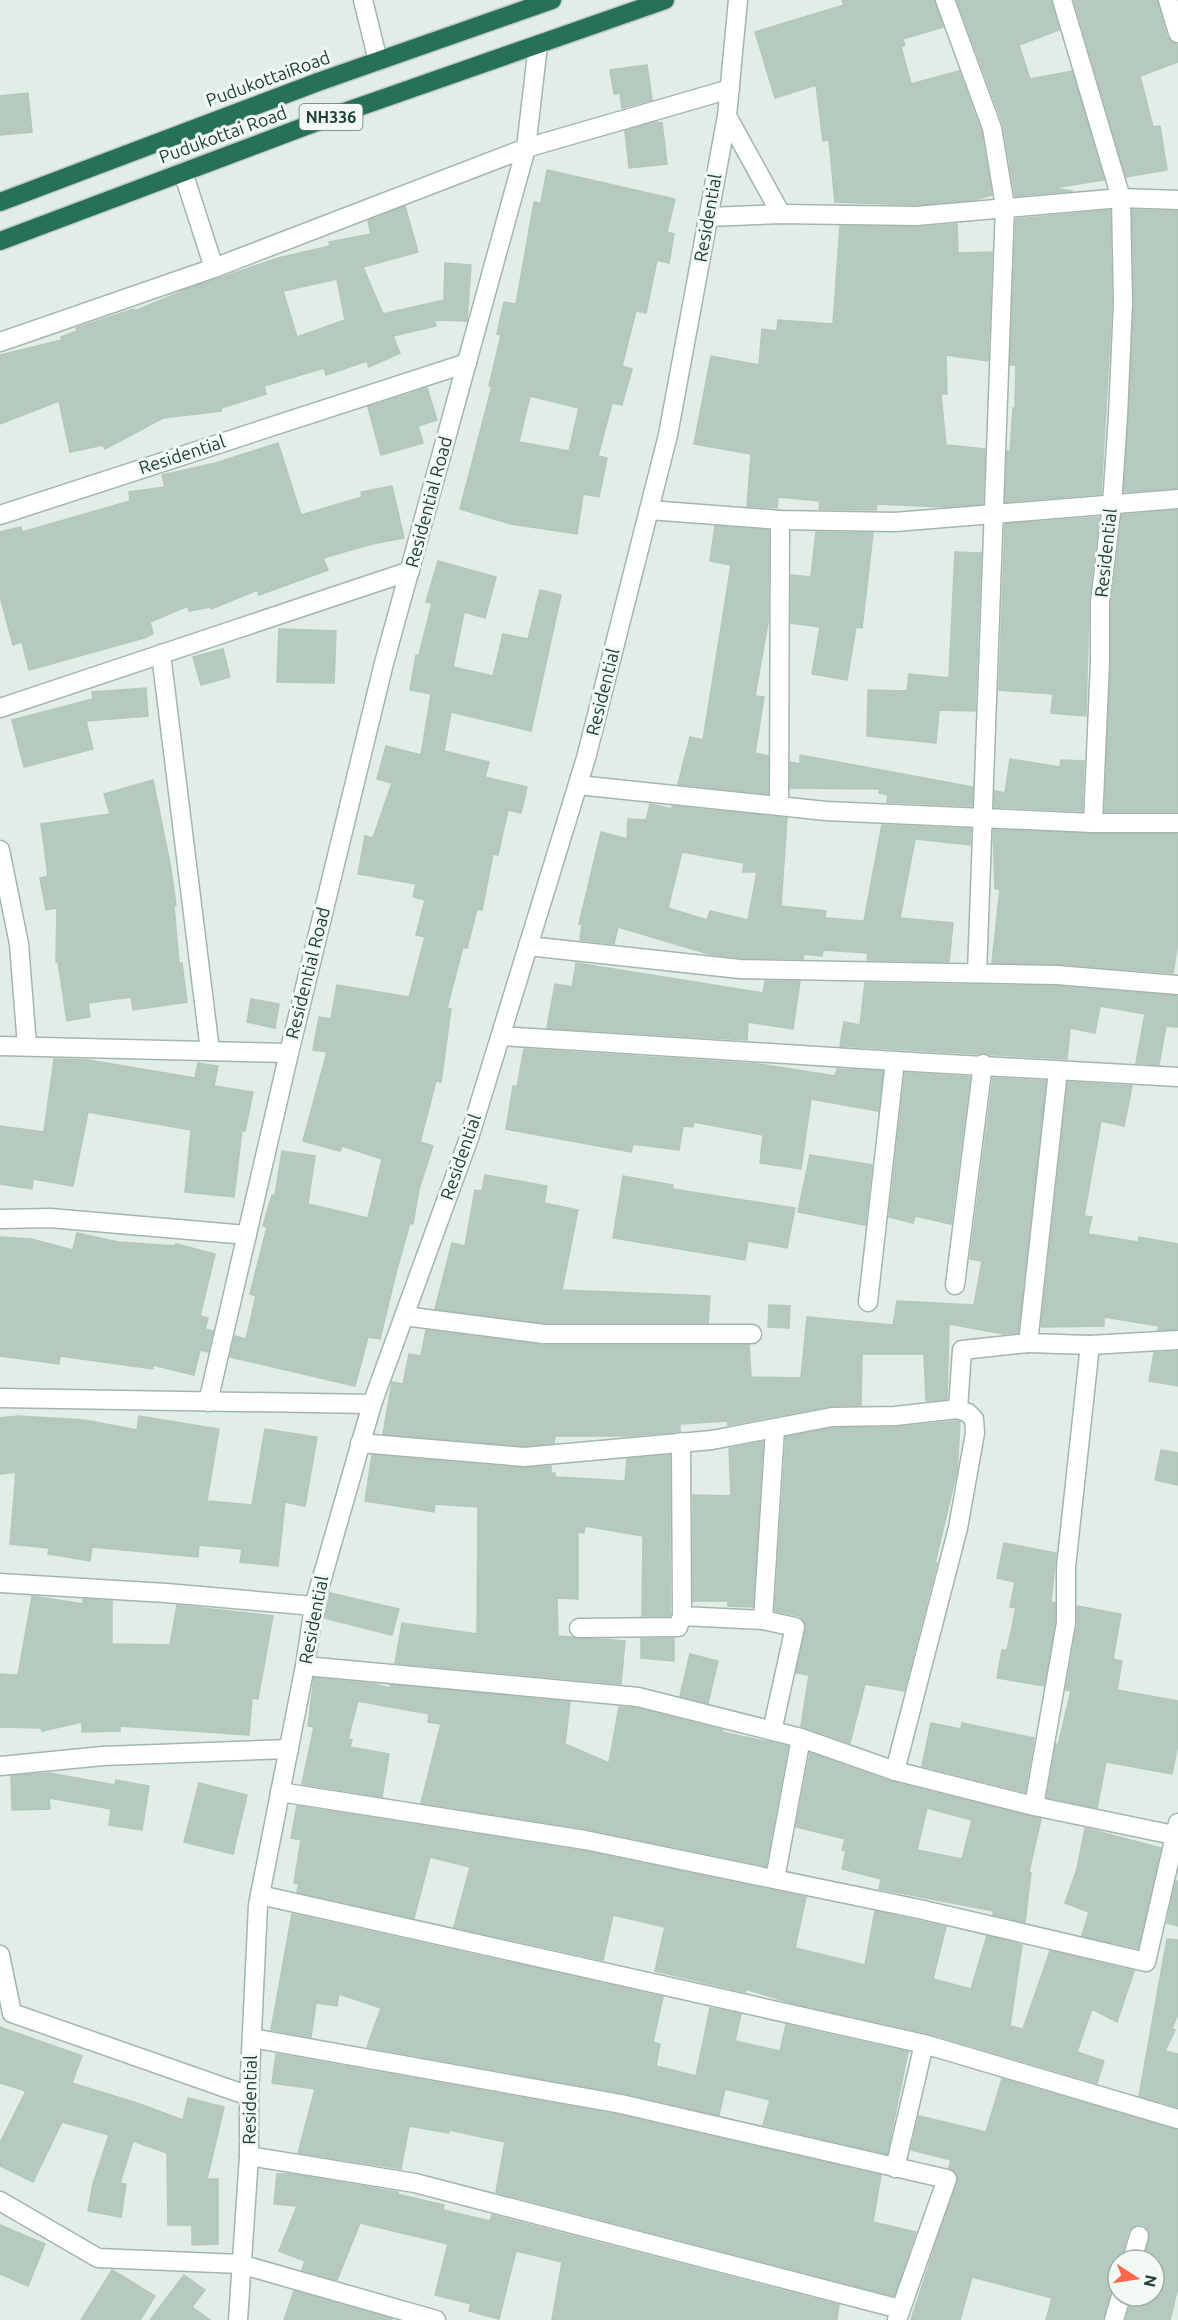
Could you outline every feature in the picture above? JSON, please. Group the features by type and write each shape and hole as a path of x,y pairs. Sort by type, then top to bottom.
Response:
{"highway":[{"name":"PudukottaiRoad","path":"0,202 378,61 552,0"},
{"name":"Pudukottai Road","path":"0,241 330,117 665,0"}],"street":[{"path":"363,0 378,61"},
{"name":"Residential","path":"238,2320 249,2156 249,2096 260,1895 305,1666 314,1606 372,1404 469,1138 578,785 668,435 727,116 738,0"},
{"path":"945,0 992,128 1005,206 977,973"},
{"name":"Residential","path":"1062,0 1120,198 1123,303 1112,505 1100,603 1100,662 1093,823"},
{"path":"1168,0 1178,33"},
{"name":"Residential Road","path":"208,1402 289,1053 384,663 526,148 538,45"},
{"path":"0,342 214,268 526,148 730,89"},
{"path":"727,116 781,214"},
{"path":"183,172 214,268"},
{"path":"709,218 781,214 916,216 967,213 1005,206 1120,198 1178,200"},
{"name":"Residential","path":"0,515 467,363"},
{"path":"649,510 780,520 895,522 1178,499"},
{"path":"779,806 780,520"},
{"path":"0,708 410,571"},
{"path":"161,654 210,1051"},
{"path":"578,785 826,811 1093,823 1178,823"},
{"path":"0,850 19,944 27,1046"},
{"path":"528,946 740,969 1057,975 1178,985"},
{"path":"501,1036 1178,1077"},
{"path":"0,1046 289,1053"},
{"path":"868,1302 895,1061"},
{"path":"955,1285 983,1064"},
{"path":"1028,1343 1058,1071"},
{"path":"0,1219 50,1218 247,1235"},
{"path":"404,1316 544,1334 752,1334"},
{"path":"958,1409 962,1350 1028,1343 1090,1346 1178,1340"},
{"path":"1034,1806 1066,1623 1066,1567 1090,1346"},
{"path":"0,1398 372,1404"},
{"path":"360,1443 524,1457 712,1440 832,1417 895,1416 958,1409 968,1413 974,1419 973,1451 958,1528 895,1770"},
{"path":"763,1620 775,1429"},
{"path":"579,1628 678,1627 682,1616 681,1442"},
{"path":"0,1583 166,1593 314,1606"},
{"path":"682,1616 763,1620 795,1627 772,1731"},
{"path":"280,1792 585,1840 775,1879 1146,1962 1177,1831 1034,1806 895,1770 801,1738 638,1698 305,1666"},
{"path":"775,1879 801,1738"},
{"path":"0,1766 103,1756 289,1749"},
{"path":"260,1895 924,2044 1178,2119"},
{"path":"0,1955 12,2013 249,2096"},
{"path":"249,2156 415,2183 898,2315 947,2179 621,2104 252,2038"},
{"path":"896,2168 924,2044"},
{"path":"0,2201 98,2258 240,2264 436,2320"},
{"path":"1136,2248 1139,2236"}],"building":[{"path":"842,0 934,0 943,27 903,39 905,45 901,47 911,84 959,71 981,131 992,195 974,200 916,205 835,202 829,140 823,141 816,85 775,98 755,32 844,5"},
{"path":"957,0 1051,0 1059,30 1019,45 1030,79 1072,71 1104,180 1053,188 1073,191 1015,196 1003,124"},
{"path":"1074,0 1157,0 1167,37 1178,45 1178,62 1140,76 1153,127 1160,126 1167,170 1126,177"},
{"path":"647,65 652,100 622,108 620,93 614,94 610,70"},
{"path":"28,93 32,132 0,135 0,96"},
{"path":"655,122 662,123 667,164 629,168 625,131"},
{"path":"547,170 675,199 667,232 674,234 669,263 657,260 646,313 636,311 622,366 632,369 622,405 612,403 598,456 607,458 599,497 583,494 577,534 511,524 460,509 492,386 489,386 501,335 497,334 504,302 516,304 534,202 541,203","holes":["530,396 579,408 569,451 519,442"]},
{"path":"405,206 418,252 363,267 383,314 444,300 445,263 471,265 467,321 434,320 436,326 393,336 400,353 369,367 367,361 326,375 324,368 264,386 266,394 221,408 221,411 163,418 105,449 103,445 70,452 59,401 0,424 0,355 62,340 61,337 77,331 76,328 134,309 135,311 187,289 278,258 330,246 329,242 371,234 368,221","holes":["337,279 345,320 297,337 283,291"]},
{"path":"1110,210 1112,303 1101,494 1005,502 1007,451 1010,452 1013,408 1015,408 1016,365 1010,365 1016,219"},
{"path":"1132,210 1178,211 1178,488 1124,492 1134,303"},
{"path":"957,224 958,253 992,252 988,361 946,355 947,394 941,394 946,445 985,449 983,504 945,507 877,504 876,510 819,509 820,501 778,497 777,508 747,506 751,454 694,444 711,356 759,365 762,329 777,331 778,320 833,324 840,226 916,227"},
{"path":"427,388 437,420 418,426 423,443 381,455 368,407"},
{"path":"278,443 301,515 362,497 361,492 392,486 404,538 372,544 323,558 328,570 259,595 258,590 211,609 210,607 189,611 188,606 150,622 153,634 144,638 29,670 22,642 13,645 0,596 0,532 21,527 22,532 130,501 129,492 165,487 162,475 216,463"},
{"path":"1178,510 1178,812 1105,812 1111,603 1122,515"},
{"path":"1099,517 1089,601 1086,716 1051,713 1053,694 999,690 1005,524"},
{"path":"715,526 769,530 768,623 755,696 764,697 755,753 768,756 768,794 678,784 690,737 703,740 731,565 710,561"},
{"path":"816,532 873,533 862,628 856,627 847,680 812,674 820,627 791,623 791,575 811,577"},
{"path":"955,552 981,553 975,711 939,710 936,743 867,736 868,690 907,691 909,674 949,678"},
{"path":"438,561 496,577 485,618 464,612 453,667 493,676 503,634 528,639 540,590 561,595 531,731 451,712 444,751 489,762 485,777 527,787 521,813 508,810 498,855 493,854 482,910 477,909 467,948 463,947 447,1008 451,1009 441,1082 436,1081 420,1142 433,1146 419,1189 413,1224 410,1223 397,1269 380,1339 368,1337 355,1386 230,1357 235,1336 246,1339 256,1296 250,1294 267,1227 263,1226 272,1195 275,1196 282,1151 315,1156 308,1204 368,1218 382,1159 342,1146 340,1151 303,1141 327,1052 313,1050 319,1017 331,1019 337,985 409,997 425,937 416,935 425,900 413,897 416,884 358,874 365,836 373,838 392,783 377,779 386,746 421,755 431,694 410,690 416,655 419,655 432,603 426,602"},
{"path":"279,629 336,631 334,683 277,682"},
{"path":"223,649 230,677 201,685 193,657"},
{"path":"146,688 148,716 86,721 93,749 24,767 12,720 93,699 92,692"},
{"path":"800,755 973,787 972,806 887,802 888,795 879,793 880,789 790,788 790,762 800,764"},
{"path":"1010,759 1060,767 1061,760 1084,761 1082,811 994,807 995,791 1005,793"},
{"path":"153,780 170,864 176,905 174,906 179,963 182,963 187,1002 133,1010 131,997 88,1003 90,1017 67,1021 58,962 56,962 57,908 46,910 40,878 48,876 41,824 110,814 104,794"},
{"path":"650,804 672,809 672,806 787,818 781,906 826,911 825,918 864,921 882,825 971,829 970,845 915,839 900,918 953,923 949,962 867,960 868,953 823,950 822,956 804,954 803,959 741,958 709,954 618,927 614,944 580,940 582,924 579,924 601,832 627,839 628,819 646,820","holes":["682,852 744,863 743,872 757,872 748,920 710,911 707,920 668,908"]},
{"path":"993,830 1178,834 1178,941 1173,973 1058,964 992,963 1000,889 995,889"},
{"path":"576,963 763,993 765,981 800,981 793,1029 748,1022 747,1040 547,1028 555,984 572,987"},
{"path":"865,983 1056,986 1178,996 1178,1027 1166,1026 1159,1065 1136,1063 1145,1014 1100,1006 1095,1033 1070,1028 1067,1059 840,1046 844,1022 860,1025"},
{"path":"251,999 279,1004 275,1028 247,1022"},
{"path":"524,1049 758,1064 835,1076 837,1069 883,1071 878,1111 811,1099 801,1169 760,1163 763,1135 694,1122 693,1127 683,1126 679,1150 633,1144 631,1152 506,1129 513,1086 517,1087"},
{"path":"54,1059 88,1060 195,1078 198,1063 218,1066 214,1086 253,1092 245,1131 242,1130 234,1197 185,1192 191,1130 88,1112 73,1186 33,1179 32,1189 0,1184 0,1126 44,1132"},
{"path":"905,1073 970,1077 951,1224 915,1216 913,1223 889,1217"},
{"path":"993,1078 1046,1081 1018,1333 1004,1334 949,1324 947,1399 926,1401 924,1354 862,1354 861,1405 830,1406 728,1425 728,1421 680,1424 680,1431 676,1432 628,1436 555,1436 554,1443 524,1446 383,1434 392,1382 403,1384 409,1354 421,1356 426,1330 544,1345 749,1345 751,1377 801,1378 807,1317 893,1325 897,1301 974,1305 982,1261 970,1259"},
{"path":"1068,1082 1132,1086 1124,1126 1101,1121 1084,1216 1092,1217 1088,1234 1138,1242 1139,1237 1178,1244 1178,1329 1158,1330 1159,1326 1104,1317 1104,1326 1041,1327"},
{"path":"810,1155 872,1165 865,1225 798,1212"},
{"path":"485,1175 547,1186 544,1203 578,1210 562,1290 710,1296 708,1323 545,1323 435,1309 452,1243 465,1246 475,1190 482,1191"},
{"path":"623,1176 673,1185 672,1189 795,1208 787,1248 748,1241 745,1260 613,1238"},
{"path":"77,1233 118,1242 175,1246 176,1244 215,1254 200,1316 208,1318 205,1329 213,1331 208,1352 200,1350 194,1375 153,1365 153,1369 60,1356 59,1364 0,1356 0,1237 31,1239 73,1250"},
{"path":"769,1305 790,1306 789,1328 768,1327"},
{"path":"1178,1351 1178,1386 1149,1381 1154,1353"},
{"path":"18,1416 84,1420 137,1430 139,1416 219,1429 207,1501 252,1505 265,1429 317,1437 305,1506 285,1502 278,1566 240,1562 242,1549 199,1545 198,1557 92,1547 90,1561 48,1554 49,1548 10,1544 16,1472 0,1474 0,1418"},
{"path":"960,1422 957,1471 935,1563 937,1563 904,1691 865,1684 850,1743 801,1726 809,1675 796,1673 806,1624 800,1616 775,1611 786,1437 833,1428 895,1427"},
{"path":"763,1442 753,1607 728,1606 728,1601 693,1601 693,1495 731,1496 729,1448"},
{"path":"1161,1450 1178,1453 1178,1485 1155,1480"},
{"path":"372,1455 523,1468 551,1466 551,1473 555,1473 555,1477 625,1481 627,1459 670,1455 670,1616 642,1616 643,1536 585,1526 584,1533 578,1532 578,1599 557,1598 558,1636 625,1641 621,1684 395,1663 402,1623 477,1634 478,1507 435,1504 434,1512 365,1501"},
{"path":"1004,1543 1056,1553 1051,1602 1055,1603 1055,1622 1044,1686 997,1678 1002,1650 1007,1650 1016,1608 1010,1607 1015,1582 997,1578"},
{"path":"330,1593 399,1609 392,1635 324,1618"},
{"path":"32,1596 83,1604 83,1599 112,1601 112,1644 170,1645 177,1605 273,1616 258,1699 252,1698 249,1735 120,1726 120,1731 82,1732 82,1722 42,1731 41,1728 0,1727 0,1674 18,1675"},
{"path":"1077,1606 1121,1614 1113,1659 1122,1661 1117,1690 1178,1701 1178,1743 1172,1774 1106,1762 1097,1808 1047,1797 1056,1744 1058,1745 1071,1691 1066,1690 1077,1625"},
{"path":"674,1638 674,1661 641,1658 641,1639"},
{"path":"690,1654 718,1661 708,1703 680,1696"},
{"path":"314,1678 374,1684 390,1688 391,1685 570,1702 565,1744 609,1763 619,1707 636,1708 723,1730 722,1732 788,1746 766,1866 587,1829 421,1803 441,1724 428,1722 429,1714 358,1701 348,1739 352,1740 350,1747 389,1754 382,1797 302,1784 314,1727 308,1726"},
{"path":"931,1723 961,1729 962,1723 1034,1738 1025,1792 922,1766"},
{"path":"810,1753 892,1782 1041,1819 1029,1872 1031,1873 1025,1922 993,1915 994,1911 879,1889 881,1879 842,1869 846,1851 842,1850 845,1839 796,1827","holes":["927,1808 972,1820 962,1859 917,1850"]},
{"path":"49,1773 115,1785 116,1780 149,1786 142,1830 109,1825 111,1809 49,1798 50,1809 12,1810 11,1776"},
{"path":"199,1783 247,1795 233,1854 184,1842"},
{"path":"297,1806 583,1851 806,1897 795,1948 865,1965 875,1911 946,1927 933,1979 971,1989 987,1936 1022,1945 1010,2026 1023,2029 1050,1951 1134,1971 1117,2022 1092,2009 1077,2052 1104,2061 1097,2083 927,2033 791,2003 746,1989 745,1992 655,1971 665,1927 613,1915 603,1960 454,1927 470,1867 430,1857 414,1918 297,1892 299,1884 294,1883 301,1840 291,1838"},
{"path":"1085,1828 1161,1848 1138,1948 1082,1936 1089,1912 1065,1903 1077,1869"},
{"path":"1176,1881 1178,1881 1178,1926 1167,1923"},
{"path":"292,1914 663,1997 653,2042 660,2044 656,2066 696,2076 710,2008 741,2014 735,2041 780,2051 786,2025 908,2052 887,2154 763,2125 770,2100 725,2089 719,2115 623,2093 367,2047 381,2008 339,1994 337,2006 316,2003 311,2037 271,2030"},
{"path":"1167,1939 1178,1940 1178,2014 1172,2029 1175,2030 1165,2051 1178,2054 1178,2107 1139,2096"},
{"path":"0,2027 82,2056 72,2083 183,2120 188,2098 224,2107 207,2179 218,2179 218,2244 192,2245 192,2225 168,2225 167,2153 133,2141 120,2183 126,2184 121,2217 88,2211 93,2184 109,2135 62,2122 33,2182 0,2166 0,2143 26,2091 0,2083"},
{"path":"276,2054 619,2115 881,2175 873,2222 916,2232 894,2296 496,2192 505,2142 449,2130 449,2133 409,2126 401,2169 298,2153 315,2089 272,2083"},
{"path":"1002,2079 1178,2130 1178,2287 1170,2320 1126,2320 1129,2308 1166,2308 1166,2248 1147,2248 1150,2233 1143,2225 1137,2225 1128,2232 1124,2248 1106,2248 1106,2308 1103,2320 1046,2320 1052,2298 972,2277 960,2320 911,2320 958,2177 949,2168 951,2160 911,2150 919,2116 986,2132"},
{"path":"277,2174 293,2174 398,2192 397,2194 444,2205 443,2210 490,2221 492,2215 839,2305 837,2320 552,2320 562,2262 516,2251 499,2319 469,2311 471,2304 435,2295 448,2244 360,2223 337,2280 302,2270 305,2261 279,2251 297,2206 274,2204"},
{"path":"0,2225 45,2244 28,2286 0,2274"},
{"path":"112,2270 155,2296 140,2320 81,2320"},
{"path":"184,2275 205,2290 192,2307 210,2320 150,2320"},
{"path":"294,2291 392,2319 392,2320 284,2320"}]}
